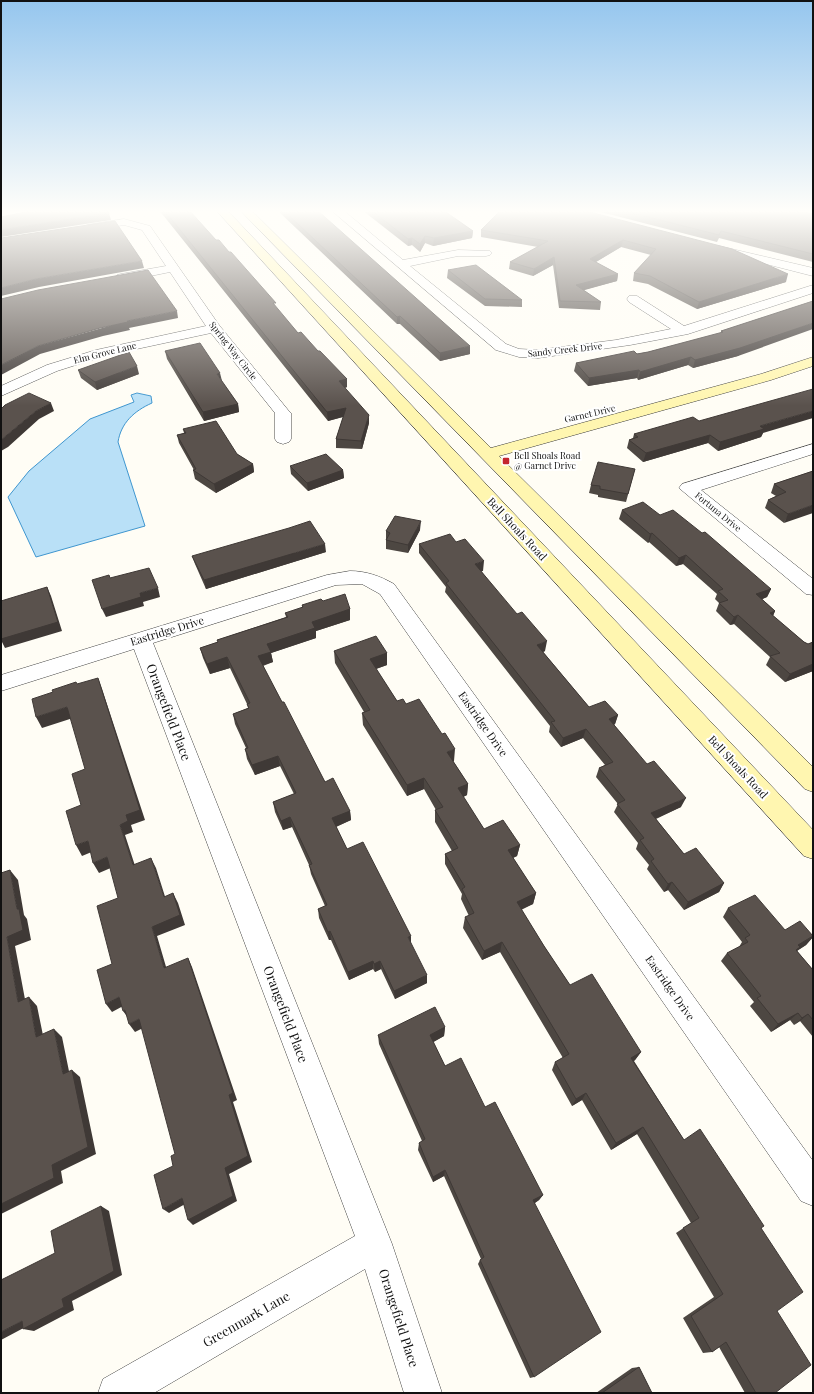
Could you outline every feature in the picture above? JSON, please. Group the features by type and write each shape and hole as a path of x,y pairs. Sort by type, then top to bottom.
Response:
{"main road":[{"name":"Bell Shoals Road","path":"281,275 813,848"},
{"path":"310,275 813,782"},
{"name":"Garnet Drive","path":"483,449 643,412 705,392 766,377 813,361"}],"street":[{"path":"110,280 136,275"},
{"name":"Spring Way Circle","path":"178,275 214,328 283,414 284,439"},
{"name":"Sandy Creek Drive","path":"414,275 502,347 515,353 534,354 641,340 683,330 813,289"},
{"path":"633,299 683,330"},
{"name":"Elm Grove Lane","path":"1,392 52,368 94,355 214,328"},
{"name":"Fortuna Drive","path":"813,449 688,488 813,589"},
{"name":"Eastridge Drive","path":"1,683 334,579 356,576 372,580 387,589 813,1189"},
{"name":"Orangefield Place","path":"141,639 375,1244 423,1393"},
{"name":"Greenmark Lane","path":"117,1393 375,1244"}],"water":[{"path":"137,393 151,396 152,403 145,406 129,418 122,429 118,442 145,526 36,557 8,497 29,471 90,419 134,402 131,395"}],"building":[{"path":"1,275 59,275 36,279 1,288"},
{"path":"120,275 152,275 177,311 127,321 128,322 100,328 38,346 1,365 1,299 38,290"},
{"path":"216,275 251,275 276,303 273,303 298,333 301,332 347,379 339,381 369,415 361,441 336,439 346,408 327,412"},
{"path":"352,275 390,275 470,346 440,353 400,316 397,317"},
{"path":"454,275 489,275 522,300 485,299"},
{"path":"556,275 614,275 576,285 601,302 560,301"},
{"path":"645,275 785,275 699,302 650,276"},
{"path":"813,301 813,323 740,348 695,360 691,357 640,372 639,370 589,378 576,363 634,351 637,354 648,352 723,332 721,331"},
{"path":"200,343 220,373 217,374 238,404 203,412 165,351"},
{"path":"129,352 137,366 95,382 78,370"},
{"path":"813,389 813,411 760,426 764,429 720,442 710,435 646,453 629,440 638,437 634,434 693,417 699,421"},
{"path":"29,393 51,403 36,411 1,440 1,409 5,405"},
{"path":"216,421 237,454 253,464 214,484 193,470 196,469 177,435 186,433 183,429"},
{"path":"326,454 343,470 307,483 290,466"},
{"path":"598,462 635,469 628,494 600,489 600,486 591,485"},
{"path":"813,471 813,505 788,514 768,500 786,492 774,484"},
{"path":"643,502 660,515 673,510 702,533 705,532 771,589 756,594 775,611 770,613 804,642 808,644 813,642 813,664 790,674 770,656 780,653 738,615 734,617 719,603 728,600 718,591 723,589 686,555 679,558 652,533 650,534 622,510"},
{"path":"395,516 421,521 408,545 386,540 390,533 386,531"},
{"path":"310,521 325,544 204,580 192,556 289,528"},
{"path":"450,534 456,542 465,539 484,561 475,564 517,614 522,612 547,641 537,645 589,707 605,701 618,715 609,719 647,764 654,761 686,798 651,813 684,854 696,848 724,883 688,902 672,882 668,884 651,861 654,859 640,840 644,838 617,804 625,800 599,768 613,762 586,729 563,738 551,722 555,721 446,583 449,581 419,544"},
{"path":"149,568 158,588 140,593 141,597 102,609 92,580 109,575 110,578"},
{"path":"47,587 58,622 1,639 1,601"},
{"path":"345,594 350,609 312,622 315,628 267,644 271,652 258,656 282,702 284,702 325,782 333,778 350,811 332,818 347,849 363,842 411,936 408,937 427,975 394,991 380,961 374,964 373,961 348,972 330,931 328,932 318,909 327,905 309,865 312,864 290,817 281,821 273,802 296,793 278,756 252,765 245,749 248,748 233,714 249,708 247,704 250,703 227,657 207,664 200,648 218,642 217,640 288,617 285,613 303,607 302,605 321,599 323,601"},
{"path":"376,636 387,653 370,659 397,701 403,699 406,704 419,699 442,734 445,733 455,749 447,752 468,784 458,788 484,829 503,820 520,845 508,850 536,893 517,902 544,946 570,985 592,974 641,1052 631,1058 684,1140 700,1129 764,1226 761,1228 803,1292 777,1311 811,1365 775,1393 756,1393 726,1342 712,1352 691,1316 723,1294 683,1228 699,1218 643,1127 616,1143 586,1093 576,1099 555,1062 569,1054 502,942 484,951 465,917 474,913 462,889 465,887 445,854 458,848 435,810 443,807 424,778 407,785 362,713 370,710 334,651"},
{"path":"98,678 140,810 126,815 128,821 120,825 133,865 151,858 164,897 173,893 180,915 152,927 164,968 188,958 233,1093 229,1095 248,1156 225,1168 233,1196 188,1220 182,1198 163,1209 154,1175 173,1166 171,1156 175,1154 139,1019 129,1024 119,997 106,1004 97,970 112,964 97,906 118,898 107,857 93,863 88,841 76,845 66,811 81,805 72,774 85,769 67,707 36,717 32,699 76,682 77,684"},
{"path":"10,870 17,909 19,909 23,930 7,937 18,1002 29,997 36,1037 54,1029 63,1074 72,1070 88,1147 52,1165 54,1178 1,1204 1,873"},
{"path":"755,895 785,930 800,921 813,936 798,945 800,947 796,950 813,970 813,1020 808,1014 802,1018 798,1013 778,1024 757,998 761,996 727,953 748,942 745,938 750,935 728,908"},
{"path":"435,1007 445,1027 430,1035 445,1066 461,1058 485,1107 495,1102 543,1195 533,1200 601,1332 534,1377 480,1260 484,1257 445,1170 433,1177 419,1143 425,1139 378,1035"},
{"path":"101,1206 114,1271 62,1299 64,1307 23,1329 22,1321 1,1332 1,1280 55,1253 51,1231"},
{"path":"639,1367 652,1393 602,1393"}],"place":[{"name":"Bell Shoals Road @ Garnet Drive","path":"506,461"}]}
